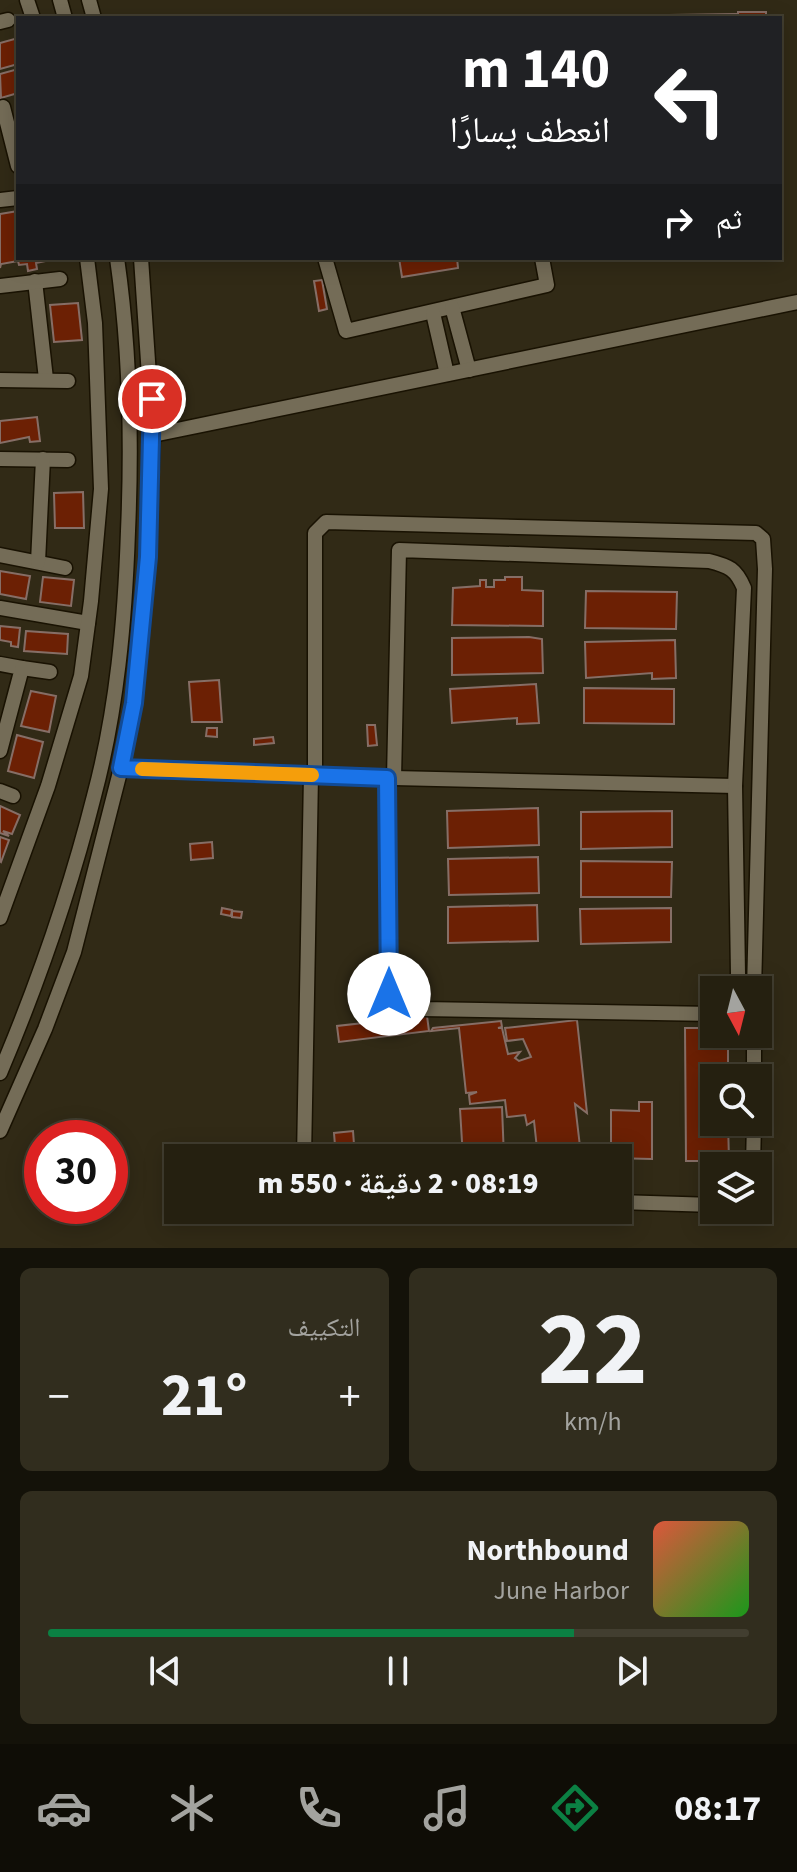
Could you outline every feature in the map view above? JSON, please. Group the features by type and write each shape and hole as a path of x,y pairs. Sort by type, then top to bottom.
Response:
{"street":[{"path":"1,108 16,159"},
{"path":"0,918 81,676 101,489 95,323 87,260"},
{"path":"0,1073 25,1013 64,901 95,795 117,673 126,600 132,441 117,260"},
{"path":"0,1131 45,1029 74,952 121,768 134,703 145,588 153,435 141,260"},
{"path":"326,260 346,331 547,285 542,260"},
{"path":"0,286 60,279"},
{"path":"35,281 46,379"},
{"path":"153,435 797,302"},
{"path":"452,307 469,370"},
{"path":"433,313 447,374"},
{"path":"0,380 68,381"},
{"path":"0,459 68,460"},
{"path":"38,562 43,459"},
{"path":"304,1144 315,533 326,522 756,533 763,539 765,569 754,976"},
{"path":"700,1014 422,1009 401,1004 389,994 391,778 399,550 709,561 730,567 738,573 744,588 735,786 738,976"},
{"path":"0,555 65,568"},
{"path":"0,608 88,623"},
{"path":"0,664 50,672"},
{"path":"0,751 22,668"},
{"path":"121,768 735,786"},
{"path":"632,1202 700,1205"}],"building":[{"path":"738,12 766,12 766,16 738,16"},
{"path":"736,14 736,16 670,16"},
{"path":"16,39 16,65 0,69 0,43"},
{"path":"16,70 16,94 1,98 0,74"},
{"path":"16,211 16,260 46,260 36,263 37,269 28,271 27,264 19,265 18,261 1,264 0,268 0,214"},
{"path":"399,260 457,260 458,268 402,277"},
{"path":"322,280 327,309 319,311 314,281"},
{"path":"78,303 82,340 54,342 50,305"},
{"path":"37,417 40,441 30,442 29,437 0,443 0,421"},
{"path":"83,492 84,528 55,528 54,493"},
{"path":"0,571 30,576 26,599 0,594"},
{"path":"43,577 74,580 71,606 40,602"},
{"path":"505,577 522,577 522,590 543,591 543,626 452,625 453,588 480,586 480,580 486,580 486,587 494,587 494,580 505,580"},
{"path":"586,591 677,592 676,629 585,628"},
{"path":"0,626 20,628 18,647 0,640"},
{"path":"26,631 68,634 67,654 24,651"},
{"path":"452,638 542,639 543,673 452,675"},
{"path":"675,640 676,678 652,679 652,673 586,678 585,642"},
{"path":"219,680 222,722 192,722 189,682"},
{"path":"536,684 539,723 517,724 517,718 452,723 450,689"},
{"path":"584,688 674,689 674,724 584,723"},
{"path":"31,691 56,696 49,732 21,726"},
{"path":"367,725 375,725 377,745 368,746"},
{"path":"207,728 217,728 217,737 206,736"},
{"path":"17,735 43,742 34,778 8,771"},
{"path":"273,737 274,743 254,745 254,739"},
{"path":"0,806 20,815 12,834 3,831 9,836 0,833"},
{"path":"538,808 539,845 448,848 447,811"},
{"path":"672,811 672,847 581,849 581,812"},
{"path":"0,837 9,840 1,862 0,861"},
{"path":"212,842 213,858 191,860 190,844"},
{"path":"538,857 539,893 449,895 448,859"},
{"path":"581,861 672,862 671,897 581,897"},
{"path":"537,905 538,941 448,943 448,907"},
{"path":"222,908 232,910 231,916 221,914"},
{"path":"671,908 671,942 581,944 580,909"},
{"path":"232,911 242,912 241,918 232,917"},
{"path":"427,1016 429,1031 339,1042 337,1026"},
{"path":"577,1020 587,1113 575,1104 580,1144 536,1144 534,1121 527,1125 525,1115 507,1117 505,1100 470,1104 469,1095 477,1092 466,1093 459,1028 431,1031 433,1028 501,1021 502,1027 498,1028 502,1028 508,1054 520,1052 515,1058 519,1061 531,1057 523,1039 507,1041 505,1028"},
{"path":"685,1028 700,1028 700,1048 728,1048 728,1064 700,1064 700,1136 728,1136 729,1152 700,1152 700,1161 686,1161"},
{"path":"639,1102 652,1102 652,1159 632,1159 632,1144 611,1144 611,1110 639,1111"},
{"path":"502,1107 503,1144 462,1144 460,1109"},
{"path":"353,1131 354,1144 335,1144 334,1133"}],"slow traffic":[{"path":"142,769 312,775"}],"route":[{"path":"152,399 148,557 134,703 121,768 387,778 389,994"}]}
